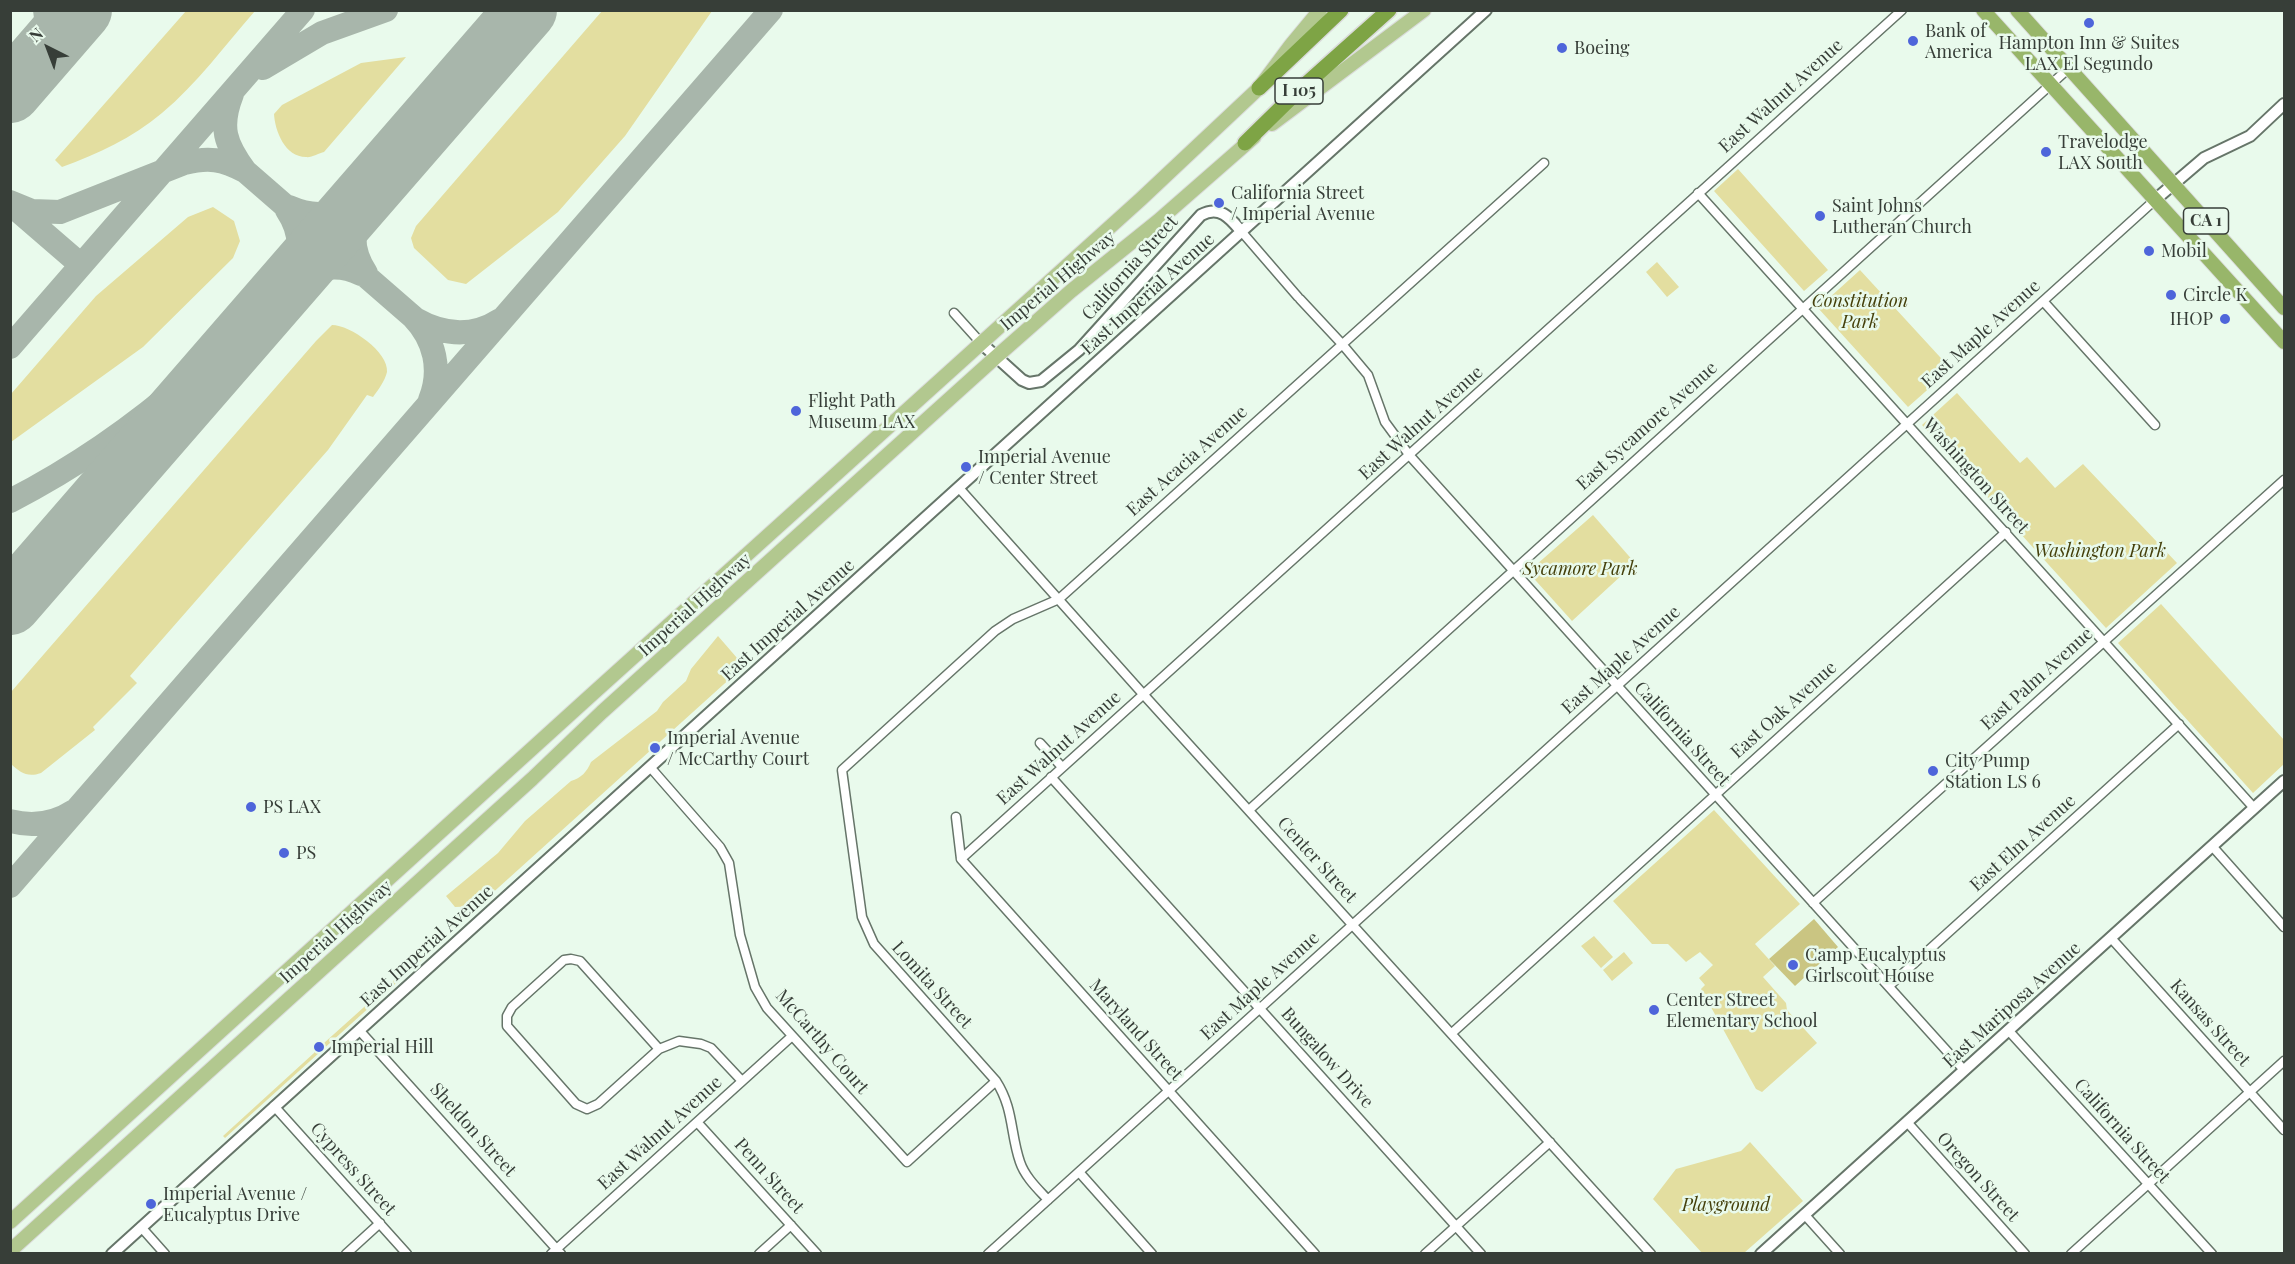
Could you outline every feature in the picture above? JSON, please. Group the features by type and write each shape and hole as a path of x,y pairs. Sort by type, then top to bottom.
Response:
{"highway":[{"name":"I 105","path":"1260,88 1341,10"},
{"name":"I 105","path":"1245,143 1296,93 1389,10"},
{"name":"CA 1","path":"1983,10 2284,342"},
{"name":"CA 1","path":"2017,10 2284,308"}],"main road":[{"name":"Imperial Highway","path":"10,1222 1126,213 1260,88 1320,10"},
{"name":"Imperial Highway","path":"10,1251 532,779 602,712 1071,291 1158,221 1245,143 1424,10"},
{"path":"588,697 602,712"}],"street":[{"name":"East Imperial Avenue","path":"112,1254 1486,10"},
{"name":"East Walnut Avenue","path":"961,859 1902,10"},
{"name":"East Sycamore Avenue","path":"1249,810 1802,307 2069,68"},
{"name":"East Maple Avenue","path":"988,1254 2156,199 2204,158 2250,136 2284,104"},
{"name":"East Acacia Avenue","path":"842,770 995,631 1013,619 1059,598 1544,162"},
{"name":"Washington Street","path":"1698,193 2254,808"},
{"name":"California Street","path":"954,314 981,343 1022,380 1029,383 1041,381 1079,350 1202,215 1215,210 1223,212 1368,375 1384,422 1410,456 1511,571 1964,1070"},
{"path":"2043,301 2155,425"},
{"name":"East Palm Avenue","path":"1813,903 2284,480"},
{"name":"Center Street","path":"959,488 1652,1254"},
{"name":"East Oak Avenue","path":"1452,1033 2006,532"},
{"name":"East Elm Avenue","path":"1889,986 2179,724"},
{"path":"1040,743 1062,766"},
{"name":"McCarthy Court","path":"650,767 720,847 729,863 740,935 755,987 767,1008 907,1162 996,1081"},
{"name":"Lomita Street","path":"842,770 862,917 874,944 996,1081 1007,1100 1020,1163 1035,1186 1048,1200"},
{"name":"Bungalow Drive","path":"1051,777 1481,1254"},
{"name":"East Mariposa Avenue","path":"1761,1254 2284,781"},
{"path":"956,817 961,859"},
{"path":"2212,846 2284,927"},
{"name":"Maryland Street","path":"961,859 1315,1254"},
{"name":"Kansas Street","path":"2111,938 2284,1130"},
{"path":"659,1049 580,961 571,959 564,960 520,999 507,1016 507,1026 576,1104 587,1109 598,1104 659,1049 679,1041 711,1048 742,1081"},
{"name":"Sheldon Street","path":"359,1030 556,1252"},
{"name":"California Street","path":"2008,1030 2212,1254"},
{"name":"East Walnut Avenue","path":"556,1252 791,1037"},
{"path":"2071,1254 2284,1061"},
{"name":"Cypress Street","path":"274,1106 407,1254"},
{"name":"Penn Street","path":"697,1122 817,1254"},
{"name":"Oregon Street","path":"1907,1122 2025,1254"},
{"path":"1425,1254 1550,1142"},
{"path":"1079,1172 1152,1254"},
{"path":"1804,1214 1840,1254"},
{"path":"346,1254 380,1223"},
{"path":"759,1254 791,1225"},
{"path":"141,1227 165,1254"}],"green space":[{"path":"186,11 255,11 199,77 162,113 139,130 114,144 62,167 55,160"},
{"path":"602,11 712,11 625,136 558,212 466,284 448,280 414,248 411,238 416,226"},
{"path":"406,57 324,152 310,157 299,156 292,153 282,142 276,128 274,114 282,105 361,63"},
{"path":"1738,169 1828,270 1804,291 1714,191"},
{"path":"213,207 234,221 240,241 233,258 143,347 11,442 11,394 96,296 188,217"},
{"path":"1657,262 1679,287 1667,297 1646,272"},
{"name":"Constitution Park","path":"1860,270 1951,369 1908,407 1818,308"},
{"path":"332,325 340,326 358,335 382,356 387,372 373,397 367,395 328,450 130,676 137,683 93,727 95,730 41,773 24,773 11,764 11,692"},
{"name":"Washington Park","path":"1957,393 2020,463 2027,457 2055,488 2083,464 2177,563 2106,628 1922,425"},
{"name":"Sycamore Park","path":"1593,515 1635,563 1572,621 1528,572"},
{"path":"2161,604 2284,740 2284,764 2253,793 2118,643"},
{"path":"718,636 744,666 478,906 455,907 446,896 498,853 525,821 571,781 583,774 591,762 657,711 663,702 686,681 691,669"},
{"path":"1714,810 1800,904 1755,944 1775,966 1763,977 1786,1003 1787,1010 1817,1043 1762,1092 1756,1089 1701,989 1705,985 1699,978 1713,965 1700,952 1686,962 1668,944 1652,944 1613,901"},
{"path":"1594,936 1613,957 1601,968 1581,946"},
{"path":"1624,952 1633,963 1612,981 1603,970"},
{"path":"422,955 425,957 225,1138 223,1136 314,1053 317,1046 324,1043"},
{"name":"Playground","path":"1750,1142 1803,1201 1744,1253 1702,1253 1653,1199 1676,1169 1741,1151"}],"shaded area":[{"path":"1814,919 1838,947 1795,986 1769,959"}],"taxiway":[{"path":"41,57 46,28 45,10"},
{"path":"10,347 303,10"},
{"path":"263,68 322,33 386,10"},
{"path":"10,886 771,10"},
{"path":"232,94 226,116 226,135 245,171 413,317 427,335 436,367 436,378 430,400"},
{"path":"10,202 32,211 60,212 184,163 201,160 215,160 245,171"},
{"path":"289,207 303,212 326,214 346,206 375,184"},
{"path":"366,273 357,253 355,233 359,212 369,193"},
{"path":"15,208 81,265"},
{"path":"280,292 296,262 299,242 287,210"},
{"path":"286,288 303,276 322,269 341,268 361,274"},
{"path":"10,501 82,460 148,412 191,377 274,299"},
{"path":"415,319 436,328 458,332 479,330 500,320"},
{"path":"10,821 27,824 43,823 59,819 74,811"}],"runway":[{"path":"10,92 81,10"},
{"path":"10,604 526,10"}],"place":[{"name":"Hampton Inn & Suites LAX El Segundo","path":"2089,23"},
{"name":"Bank of America","path":"1913,41"},
{"name":"Boeing","path":"1562,48"},
{"name":"Travelodge LAX South","path":"2046,152"},
{"name":"California Street / Imperial Avenue","path":"1219,203"},
{"name":"Saint Johns Lutheran Church","path":"1820,216"},
{"name":"Mobil","path":"2149,251"},
{"name":"Circle K","path":"2171,295"},
{"name":"IHOP","path":"2225,319"},
{"name":"Flight Path Museum LAX","path":"796,411"},
{"name":"Imperial Avenue / Center Street","path":"966,467"},
{"name":"Imperial Avenue / McCarthy Court","path":"655,748"},
{"name":"City Pump Station LS 6","path":"1933,771"},
{"name":"PS LAX","path":"251,807"},
{"name":"PS","path":"284,853"},
{"name":"Camp Eucalyptus Girlscout House","path":"1793,965"},
{"name":"Center Street Elementary School","path":"1654,1010"},
{"name":"Imperial Hill","path":"319,1047"},
{"name":"Imperial Avenue / Eucalyptus Drive","path":"151,1204"}]}
